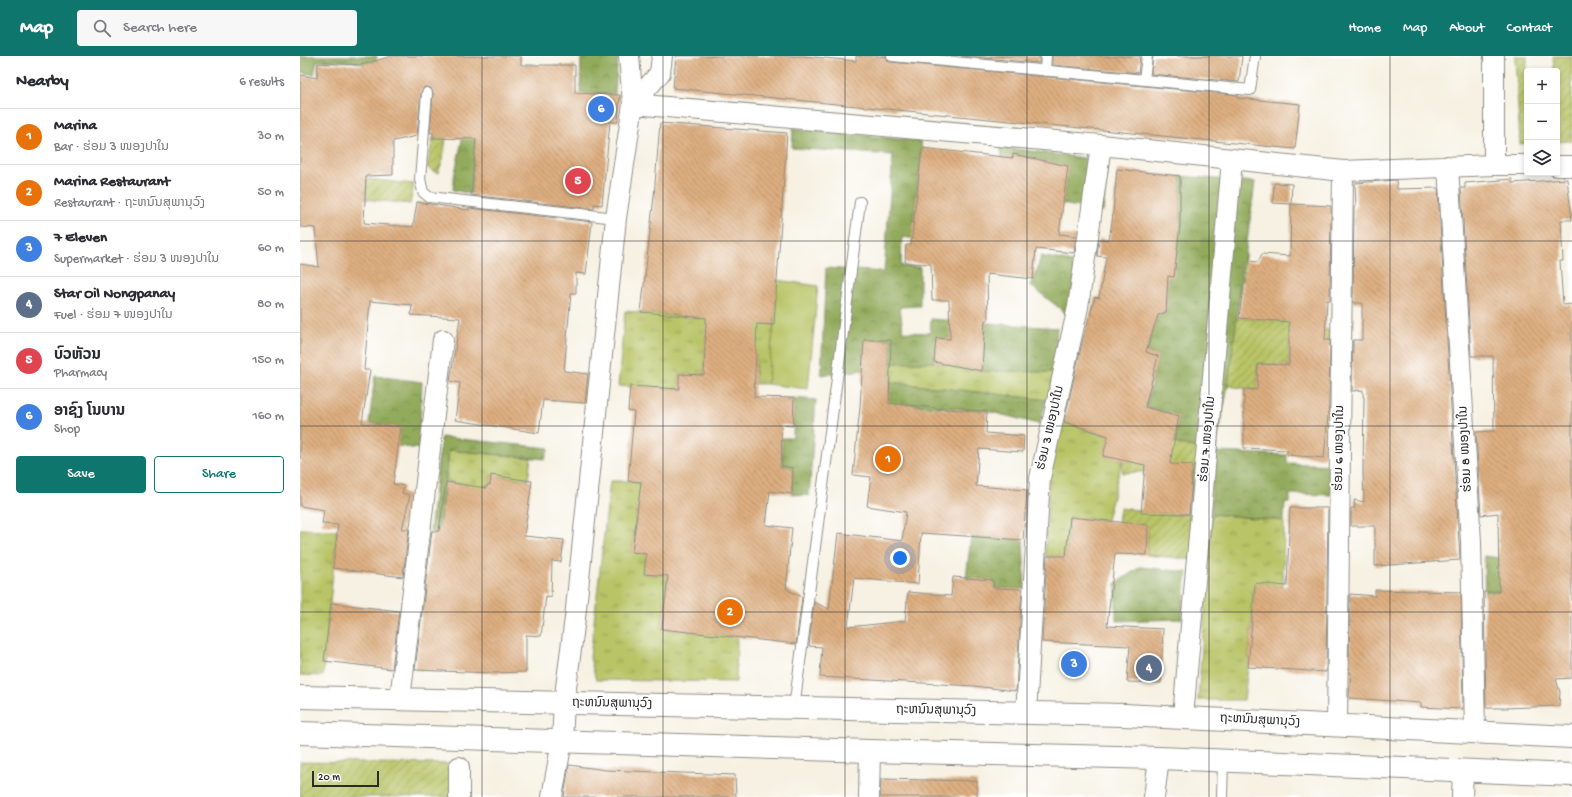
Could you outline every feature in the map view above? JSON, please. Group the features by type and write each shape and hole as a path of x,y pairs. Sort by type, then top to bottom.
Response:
{"highway":[{"name":"ຖະຫນົນສຸພານຸວົງ","path":"300,697 1183,717 1572,737"},
{"path":"300,733 870,751 1223,760 1572,775"}],"street":[{"path":"552,797 562,741 564,703 575,618 616,218 633,104 629,56"},
{"path":"633,104 660,73 662,56"},
{"path":"1494,56 1494,165"},
{"path":"633,104 1101,145 1343,171 1448,166 1524,165"},
{"name":"ຮ່ອມ 3 ໜອງປາໃນ","path":"1026,713 1040,478 1078,307 1101,145"},
{"name":"ຮ່ອມ 7 ໜອງປາໃນ","path":"1183,717 1232,160"},
{"name":"ຮ່ອມ 8 ໜອງປາໃນ","path":"1448,166 1471,542 1475,732"},
{"path":"1560,166 1572,166"},
{"name":"ຮ່ອມ 6 ໜອງປາໃນ","path":"1337,726 1343,171"},
{"path":"400,699 443,340"},
{"path":"869,797 870,751"},
{"path":"1154,797 1159,758"},
{"path":"459,767 459,797"},
{"path":"1462,797 1463,770"}],"lane":[{"path":"892,56 947,59 1045,71 1250,90 1255,56"},
{"path":"1045,71 1046,56"},
{"path":"1144,80 1147,56"},
{"path":"427,93 420,178 423,192 429,198 616,218"},
{"path":"794,708 860,202"},
{"path":"1222,797 1223,760"}],"green space":[{"path":"300,56 377,56 376,61 365,64 351,61 317,61 314,75 300,72"},
{"path":"580,56 618,56 615,94 580,93"},
{"path":"1515,56 1527,56 1527,68 1524,68 1524,143 1520,144"},
{"path":"1553,56 1572,56 1572,141 1560,142 1560,68 1554,68"},
{"path":"478,125 471,194 453,190 454,177 465,126"},
{"path":"793,128 920,141 922,148 913,224 924,240 902,237 901,266 920,267 920,306 900,307 903,332 930,333 931,319 1057,328 1055,372 982,371 983,343 937,338 934,362 890,363 891,340 865,340 863,370 821,375 826,268 884,272 893,155 792,148"},
{"path":"433,138 446,138 443,159 438,173 427,167"},
{"path":"1000,147 1107,161 1103,212 1063,204 1068,166 1013,154 1006,208 999,181 1002,157"},
{"path":"1180,176 1255,182 1228,386 1215,452 1287,455 1287,463 1332,465 1331,495 1290,494 1290,503 1285,502 1284,521 1212,514 1214,452 1174,443 1179,416 1146,407 1158,356 1146,352 1158,315 1166,312 1168,276 1180,226"},
{"path":"367,179 414,184 410,204 365,199"},
{"path":"1041,256 1077,263 1068,315 1030,285 1037,270"},
{"path":"777,280 818,286 808,389 767,384 774,325"},
{"path":"625,311 774,325 767,384 755,384 756,354 706,335 704,375 679,374 679,389 618,386"},
{"path":"1237,318 1296,322 1296,328 1333,330 1332,340 1289,340 1289,365 1258,364 1257,390 1228,386"},
{"path":"934,362 982,371 1055,372 1047,400 890,382 890,363"},
{"path":"375,376 422,382 419,449 398,446 401,427 369,423"},
{"path":"890,382 1047,400 1039,424 987,411 901,404 887,416"},
{"path":"794,398 816,400 809,496 792,494 793,468 782,466 782,438 793,438"},
{"path":"1059,421 1108,436 1104,456 1122,460 1107,520 1070,517 1066,556 1045,556 1049,478"},
{"path":"441,437 549,448 545,459 449,450 438,536 430,532"},
{"path":"1136,442 1174,443 1214,452 1209,561 1147,555 1148,532 1117,530 1120,508 1164,514 1191,514 1193,465 1156,471 1122,473 1122,460"},
{"path":"449,450 531,458 528,480 491,475 490,485 487,485 485,498 467,485 446,482"},
{"path":"610,481 628,481 651,485 637,508 632,552 646,554 644,574 668,576 662,629 737,637 736,682 596,680 590,658"},
{"path":"1212,514 1284,521 1283,586 1255,584 1244,700 1198,700"},
{"path":"300,529 337,530 323,676 300,675"},
{"path":"971,536 1023,540 1025,589 994,588 993,580 966,578"},
{"path":"1484,556 1500,558 1500,614 1485,614"},
{"path":"1140,567 1187,572 1182,619 1116,621 1116,583"},
{"path":"300,762 453,764 454,797 300,797"}],"building":[{"path":"392,56 521,56 521,65 575,65 575,93 620,95 618,122 610,122 602,205 594,204 594,209 471,195 476,139 433,138 433,132 430,133 433,93 431,88 428,87 424,87 421,92 417,136 393,141 393,175 366,176 364,223 413,227 417,202 469,210 469,208 592,222 586,274 576,273 576,293 571,293 564,371 588,374 585,403 543,400 539,433 455,420 460,383 450,381 460,318 411,315 412,305 370,301 364,370 370,370 362,423 401,427 393,484 404,486 402,493 410,495 402,529 409,529 403,577 333,568 338,525 322,524 324,510 300,506 300,264 319,267 315,228 300,227 300,75 317,78 318,63 361,65"},
{"path":"676,56 803,56 856,61 856,56 886,56 888,61 891,62 1238,95 1238,98 1300,104 1295,149 673,88"},
{"path":"961,56 1039,56 1039,63"},
{"path":"1052,56 1140,56 1138,73 1052,65"},
{"path":"1153,56 1242,56 1239,82 1151,74"},
{"path":"660,123 787,133 774,325 757,324 754,397 794,398 793,426 781,425 782,466 793,468 792,494 770,491 766,525 792,528 786,589 802,597 796,644 662,629 668,576 644,574 646,554 632,552 641,482 628,481 634,412 628,411 630,386 679,389 679,374 704,375 706,318 641,312 654,196"},
{"path":"922,148 1013,158 1013,154 1068,166 1059,234 1076,236 1074,253 1036,249 1033,279 987,274 988,320 985,320 982,371 934,362 936,338 950,339 949,300 932,300 931,264 905,263 906,245 911,245"},
{"path":"1117,169 1180,176 1180,226 1174,277 1168,276 1166,312 1158,315 1146,352 1158,356 1145,407 1179,416 1170,464 1193,465 1189,514 1141,513 1145,465 1103,456 1108,436 1064,422 1082,343 1095,297 1099,298 1106,257 1097,256 1099,239 1109,240"},
{"path":"1512,179 1512,183 1567,179 1572,220 1561,220 1563,261 1560,261 1563,305 1572,304 1572,678 1556,679 1560,692 1559,706 1486,708 1484,592 1499,592 1498,513 1481,515 1476,432 1494,431 1493,356 1471,356 1461,188 1465,188 1465,183"},
{"path":"1396,180 1397,189 1438,188 1460,560 1375,566 1375,526 1351,526 1351,508 1355,508 1354,500 1364,502 1364,397 1363,390 1352,391 1353,340 1362,340 1362,303 1353,303 1354,207 1356,207 1355,183"},
{"path":"1274,183 1292,184 1291,204 1273,203"},
{"path":"1291,204 1331,206 1330,300 1327,300 1325,340 1330,340 1329,405 1324,458 1287,455 1287,450 1244,448 1244,389 1257,390 1258,364 1289,365 1289,322 1239,318 1246,261 1258,262 1262,254 1290,256"},
{"path":"864,340 891,340 889,403 945,409 987,411 986,433 1024,436 1023,452 979,449 976,486 1027,490 1023,540 921,533 918,584 854,578 848,627 905,621 908,592 951,596 953,577 993,580 994,588 1022,589 1016,691 974,686 820,677 822,647 809,646 814,602 829,609 838,533 902,541 906,512 867,506 871,477 853,475 860,407"},
{"path":"491,475 532,481 524,536 564,540 561,562 552,561 551,597 546,596 541,636 526,635 526,672 492,673 415,670 432,531 439,531 446,482 486,488 487,485 490,485"},
{"path":"1290,508 1328,508 1326,672 1248,667 1255,583 1287,586"},
{"path":"1070,517 1148,525 1147,555 1115,554 1107,626 1163,629 1161,683 1127,682 1130,646 1042,642 1047,556 1066,556"},
{"path":"1375,590 1461,592 1463,709 1421,707 1421,703 1349,698 1351,672 1349,672 1350,594 1375,596"},
{"path":"331,603 399,611 392,669 324,661"},
{"path":"569,765 606,770 735,775 736,797 564,797"},
{"path":"881,779 977,781 977,797 880,797"}],"place":[{"name":"ອາຊົງ ໂນບານ","path":"601,109"},
{"name":"ບົວຫັວນ","path":"578,181"},
{"name":"Marina","path":"888,459"},
{"name":"Marina Restaurant","path":"730,612"},
{"name":"7 Eleven","path":"1074,664"},
{"name":"Star Oil Nongpanay","path":"1149,668"}]}
